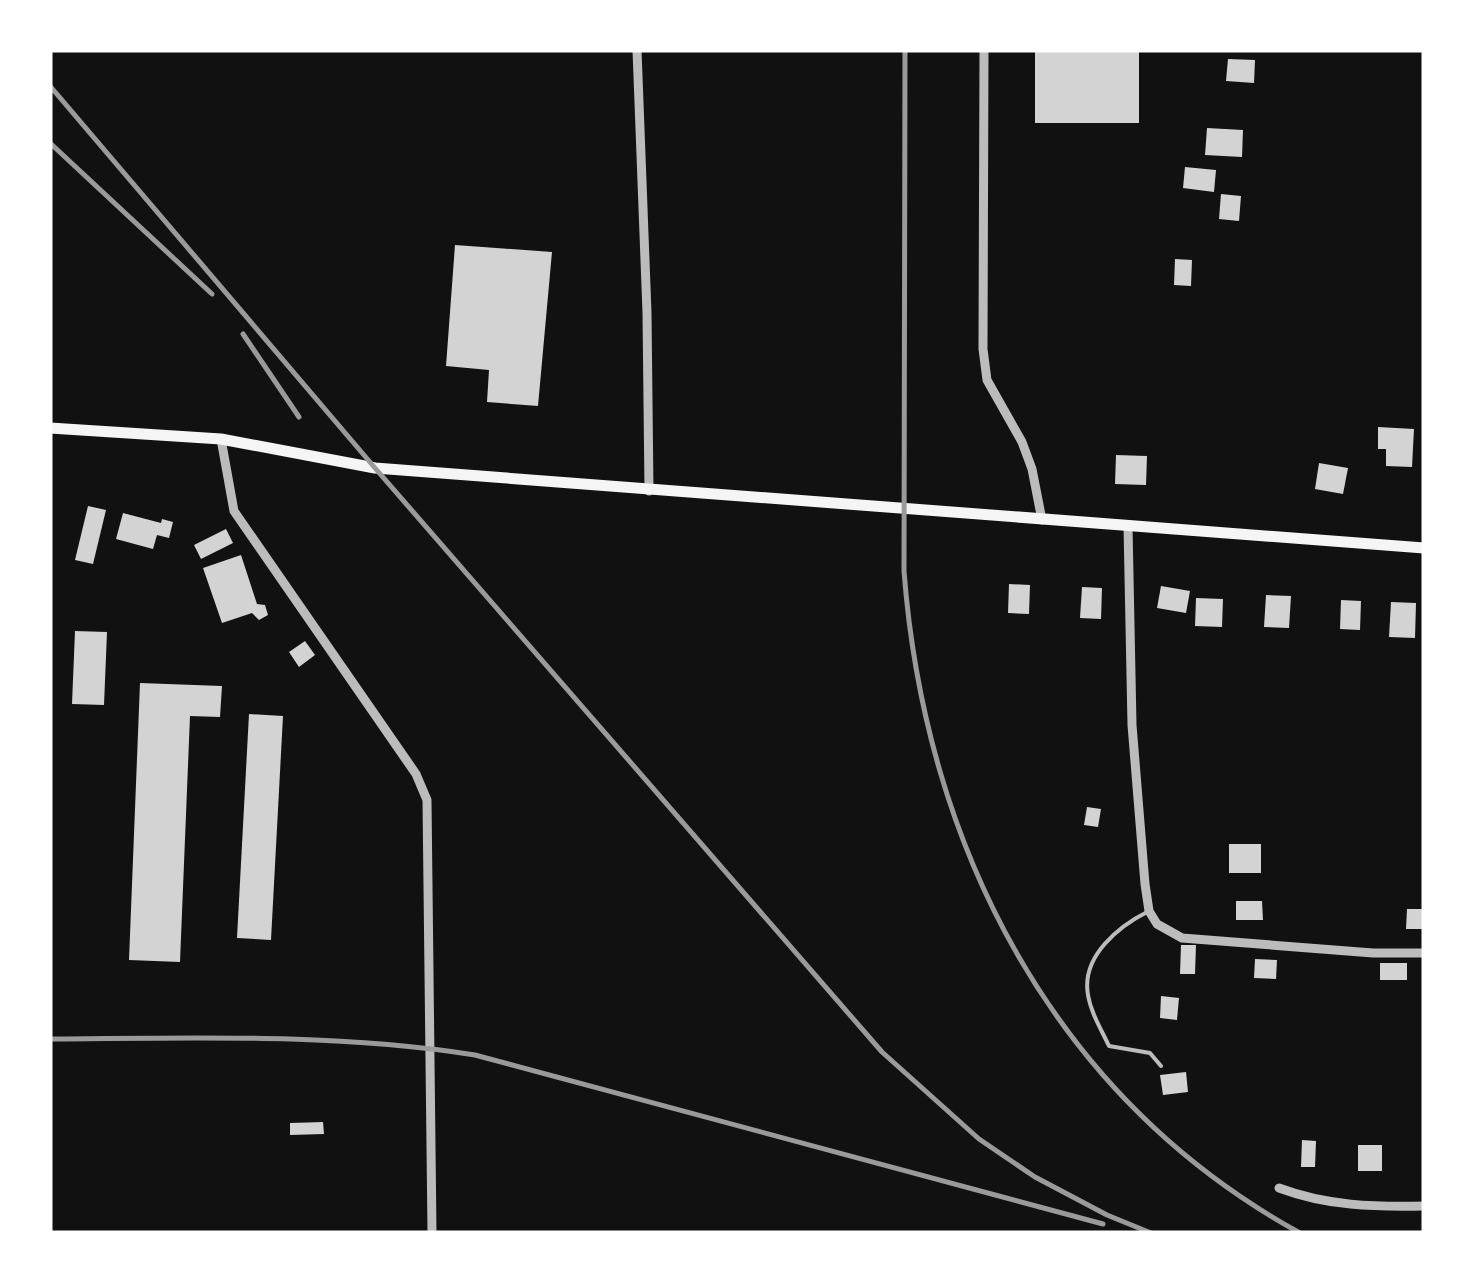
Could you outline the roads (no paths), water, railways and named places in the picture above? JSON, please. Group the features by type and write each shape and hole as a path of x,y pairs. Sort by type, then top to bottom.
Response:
{"main road":[{"path":"50,428 220,439 375,468 1424,548"}],"street":[{"path":"637,50 647,313 648,491"},
{"path":"984,50 983,349 988,380 1022,442 1032,469 1042,520"},
{"path":"220,439 234,511 406,759 427,800 432,1233"},
{"path":"1128,526 1132,725 1149,911 1157,924 1182,938 1374,953 1424,952"},
{"path":"1280,1188 1357,1207 1424,1206"}],"lane":[{"path":"1149,911 1115,931 1090,969 1087,991 1109,1046 1150,1053 1161,1066"}],"railway":[{"path":"905,50 904,571 917,673 940,771 973,865 1017,954 1072,1036 1137,1111 1213,1177 1300,1233"},
{"path":"50,86 375,468 882,1052 979,1139 1035,1177 1151,1233"},
{"path":"50,143 212,294"},
{"path":"243,334 299,417"},
{"path":"50,1039 316,1040 475,1055 1103,1224"}]}
